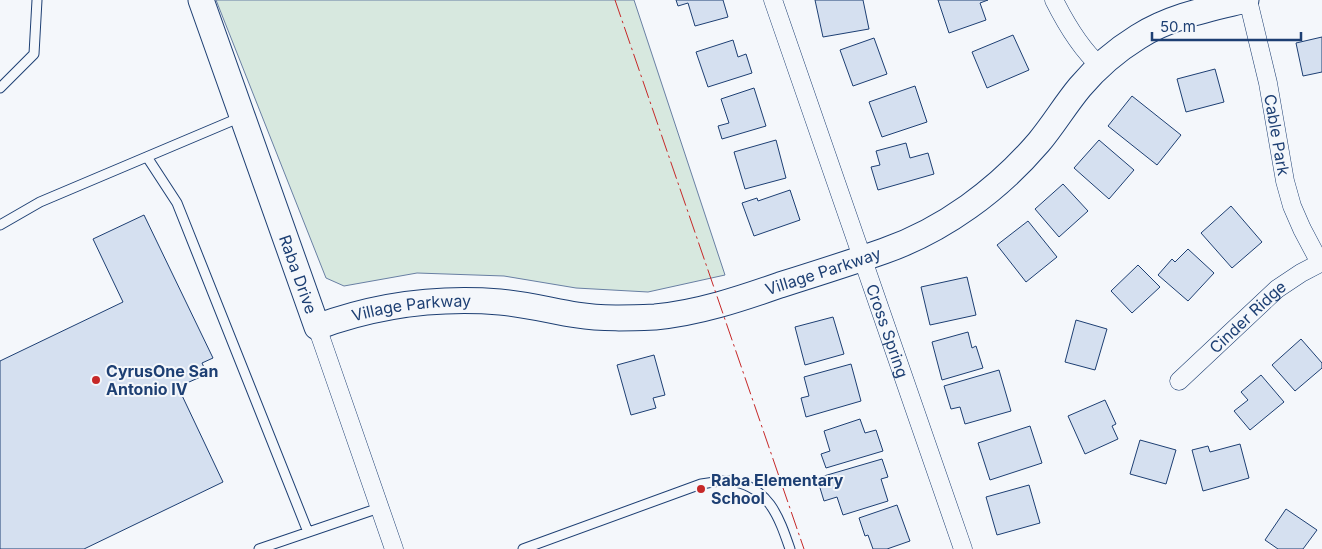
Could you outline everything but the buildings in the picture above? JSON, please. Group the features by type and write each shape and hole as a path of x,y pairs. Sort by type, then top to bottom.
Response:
{"street":[{"name":"Raba Drive","path":"201,0 394,549"},
{"name":"Cross Spring","path":"773,0 963,549"},
{"path":"1054,0 1088,55 1100,66"},
{"name":"Village Parkway","path":"317,327 346,316 394,305 465,300 503,302 581,316 618,318 657,316 694,311 731,302 887,250 922,235 955,216 986,194 1015,169 1040,140 1080,87 1100,66 1137,38 1158,26 1180,17 1247,0"},
{"name":"Cable Park","path":"1247,0 1268,83 1285,181 1292,206 1302,230 1321,263"},
{"name":"Cinder Ridge","path":"1179,382 1277,289 1301,273 1321,263"}],"lane":[{"path":"0,88 34,54 36,0"},
{"path":"0,225 40,202 242,116"},
{"path":"147,157 177,203 308,532"},
{"path":"523,549 701,484 728,481 746,485 761,494 773,506 783,527 790,549"},
{"path":"259,549 379,508"}],"shaded area":[{"path":"216,0 634,0 725,275 648,292 576,288 504,276 417,273 344,286 326,278"}],"power":[{"path":"615,0 804,549"}],"place":[{"name":"CyrusOne San Antonio IV","path":"96,380"},
{"name":"Raba Elementary School","path":"701,489"}]}
